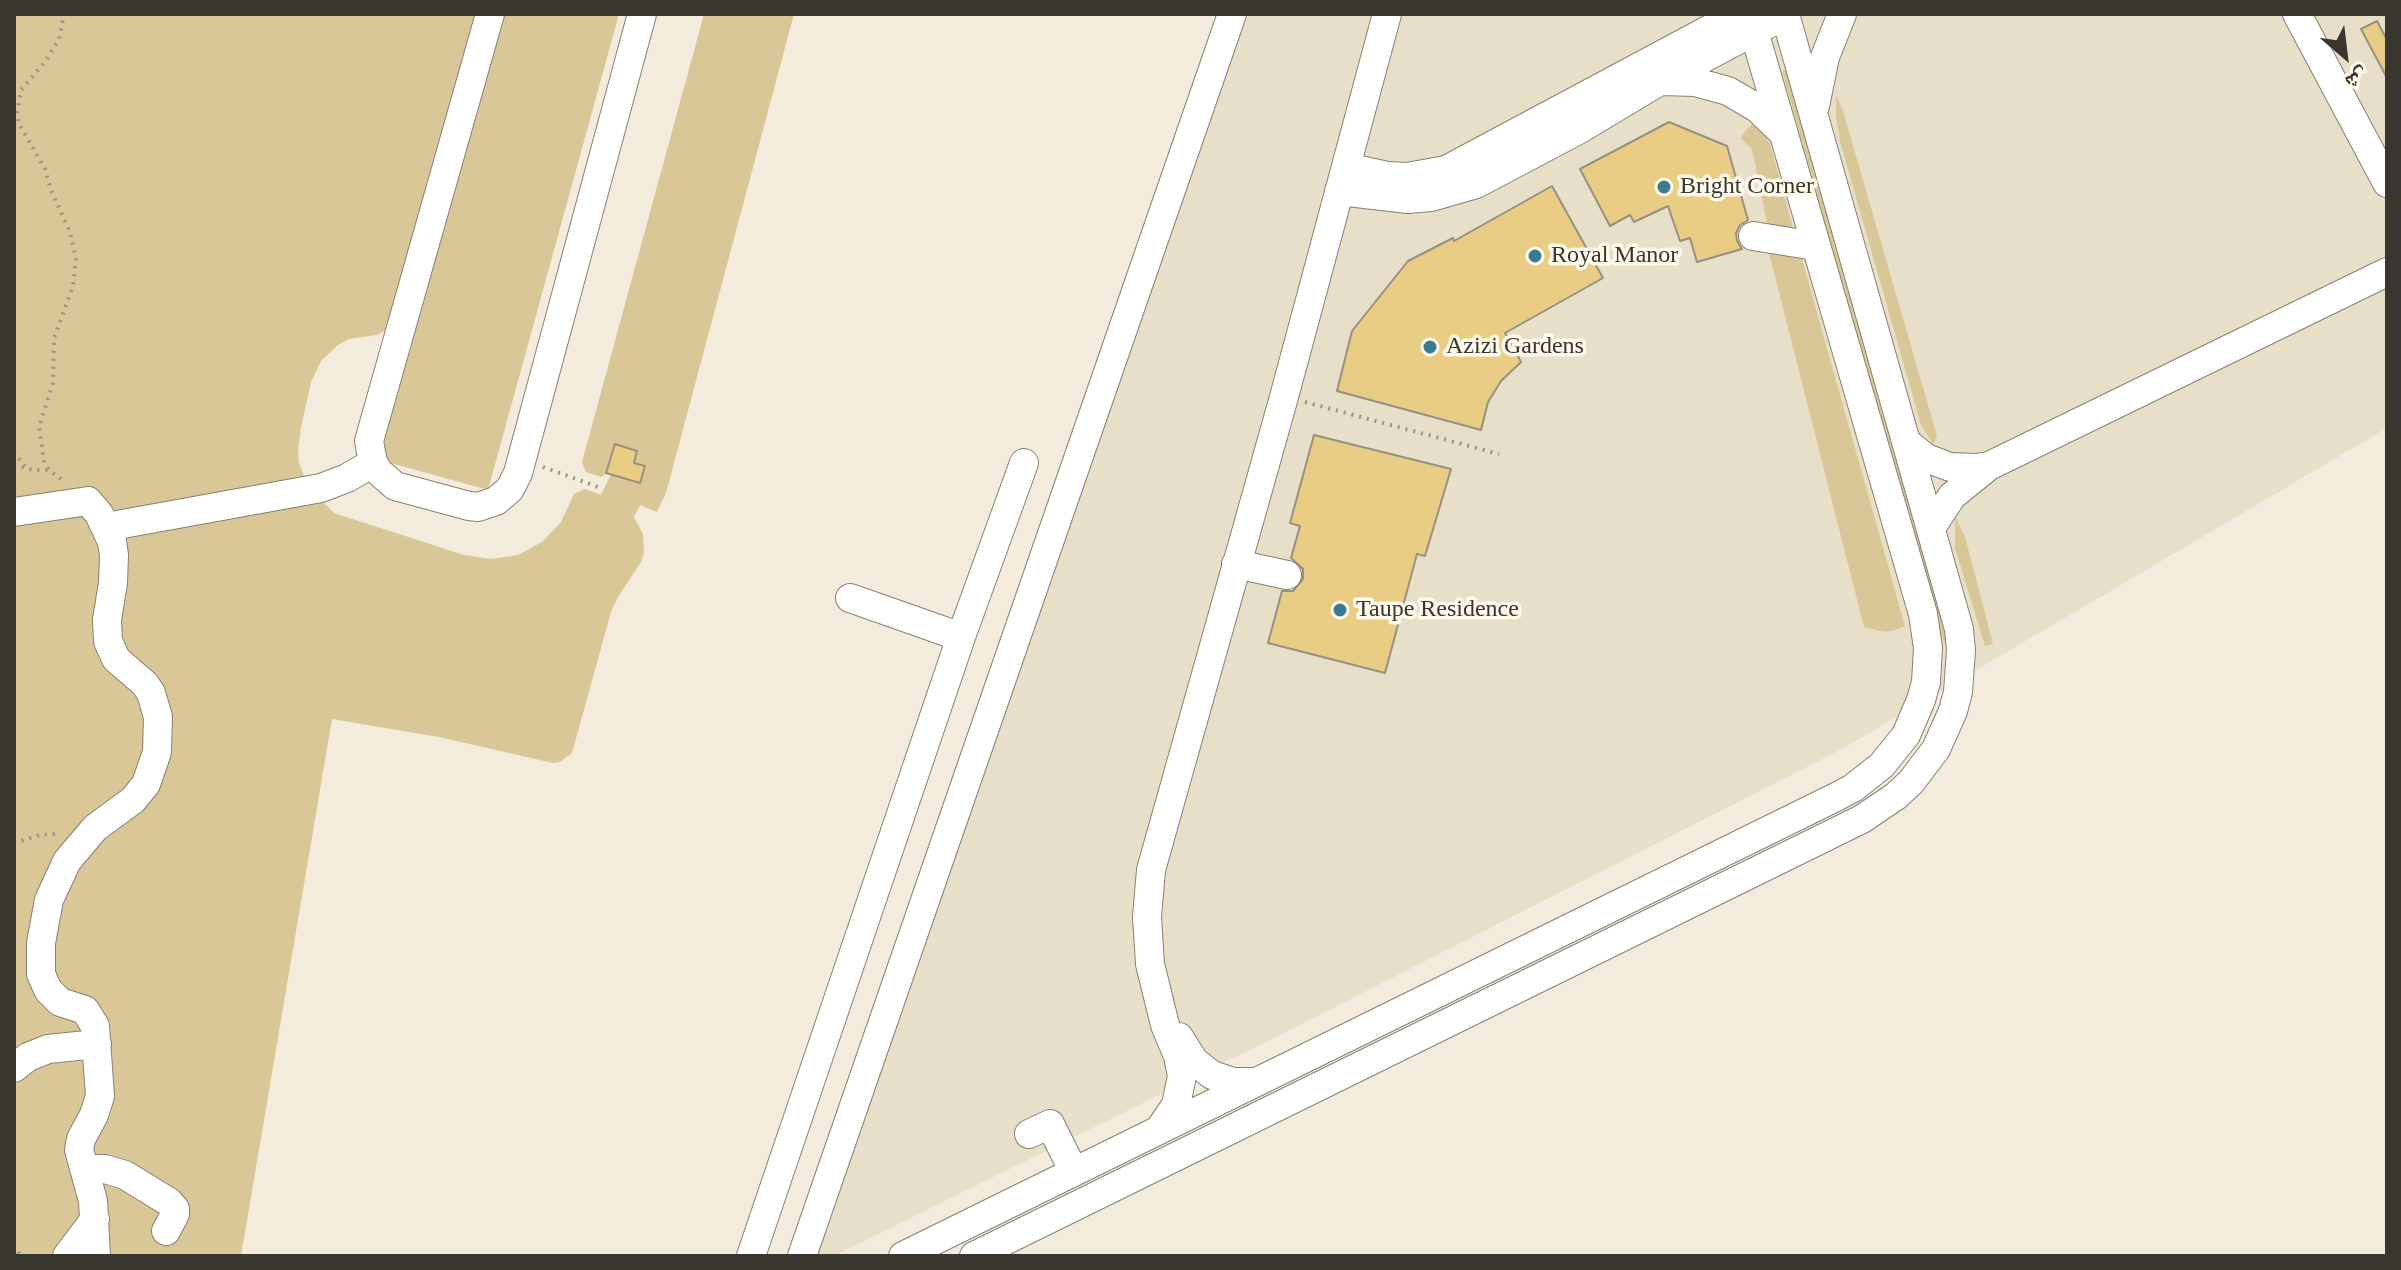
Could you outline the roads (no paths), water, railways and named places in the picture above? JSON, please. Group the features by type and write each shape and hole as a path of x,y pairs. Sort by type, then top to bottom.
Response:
{"street":[{"path":"490,14 369,433 373,463 395,486 478,507 496,501 510,489 522,459 642,14"},
{"path":"802,1256 1232,14"},
{"path":"1158,1130 1176,1105 1182,1086 1178,1056 1165,1025 1150,964 1147,917 1151,870 1284,397 1387,14"},
{"path":"1661,67 1689,14"},
{"path":"1814,115 1825,57 1842,14"},
{"path":"2297,14 2387,183"},
{"path":"974,1256 1880,808 1911,782 1924,766 1945,730 1958,692 1961,671 1959,629 1787,15 1747,20 1661,67 1538,152 1476,184 1454,192 1408,199 1342,179"},
{"path":"903,1256 1853,788 1882,765 1906,735 1926,682 1928,648 1923,614 1747,20"},
{"path":"1661,67 1695,82 1728,91 1757,108 1780,130"},
{"path":"1753,236 1815,246"},
{"path":"1931,528 1952,496 1989,466 2387,272"},
{"path":"1906,442 1926,458 1950,467 1989,466"},
{"path":"106,527 321,488 373,463"},
{"path":"751,1256 961,637 1024,463"},
{"path":"14,512 88,501 112,542 115,569 107,620 108,641 116,659 151,693 158,717 159,740 151,773 140,793 102,821 67,861 54,887 42,928 44,982 53,997 90,1015 95,1026 100,1096 79,1150 91,1186 96,1256"},
{"path":"1236,564 1287,575"},
{"path":"850,598 961,637"},
{"path":"1926,682 1958,692"},
{"path":"1448,987 1461,1016"},
{"path":"1162,1010 1187,1053 1202,1069 1233,1082 1256,1081"},
{"path":"14,1068 28,1057 48,1049 97,1044"},
{"path":"1029,1134 1050,1124 1074,1172"},
{"path":"84,1169 105,1169 125,1175 169,1202 175,1214 166,1231"},
{"path":"67,1256 95,1219"}],"place":[{"name":"Bright Corner","path":"1664,187"},
{"name":"Royal Manor","path":"1535,256"},
{"name":"Azizi Gardens","path":"1430,347"},
{"name":"Taupe Residence","path":"1340,610"}]}
